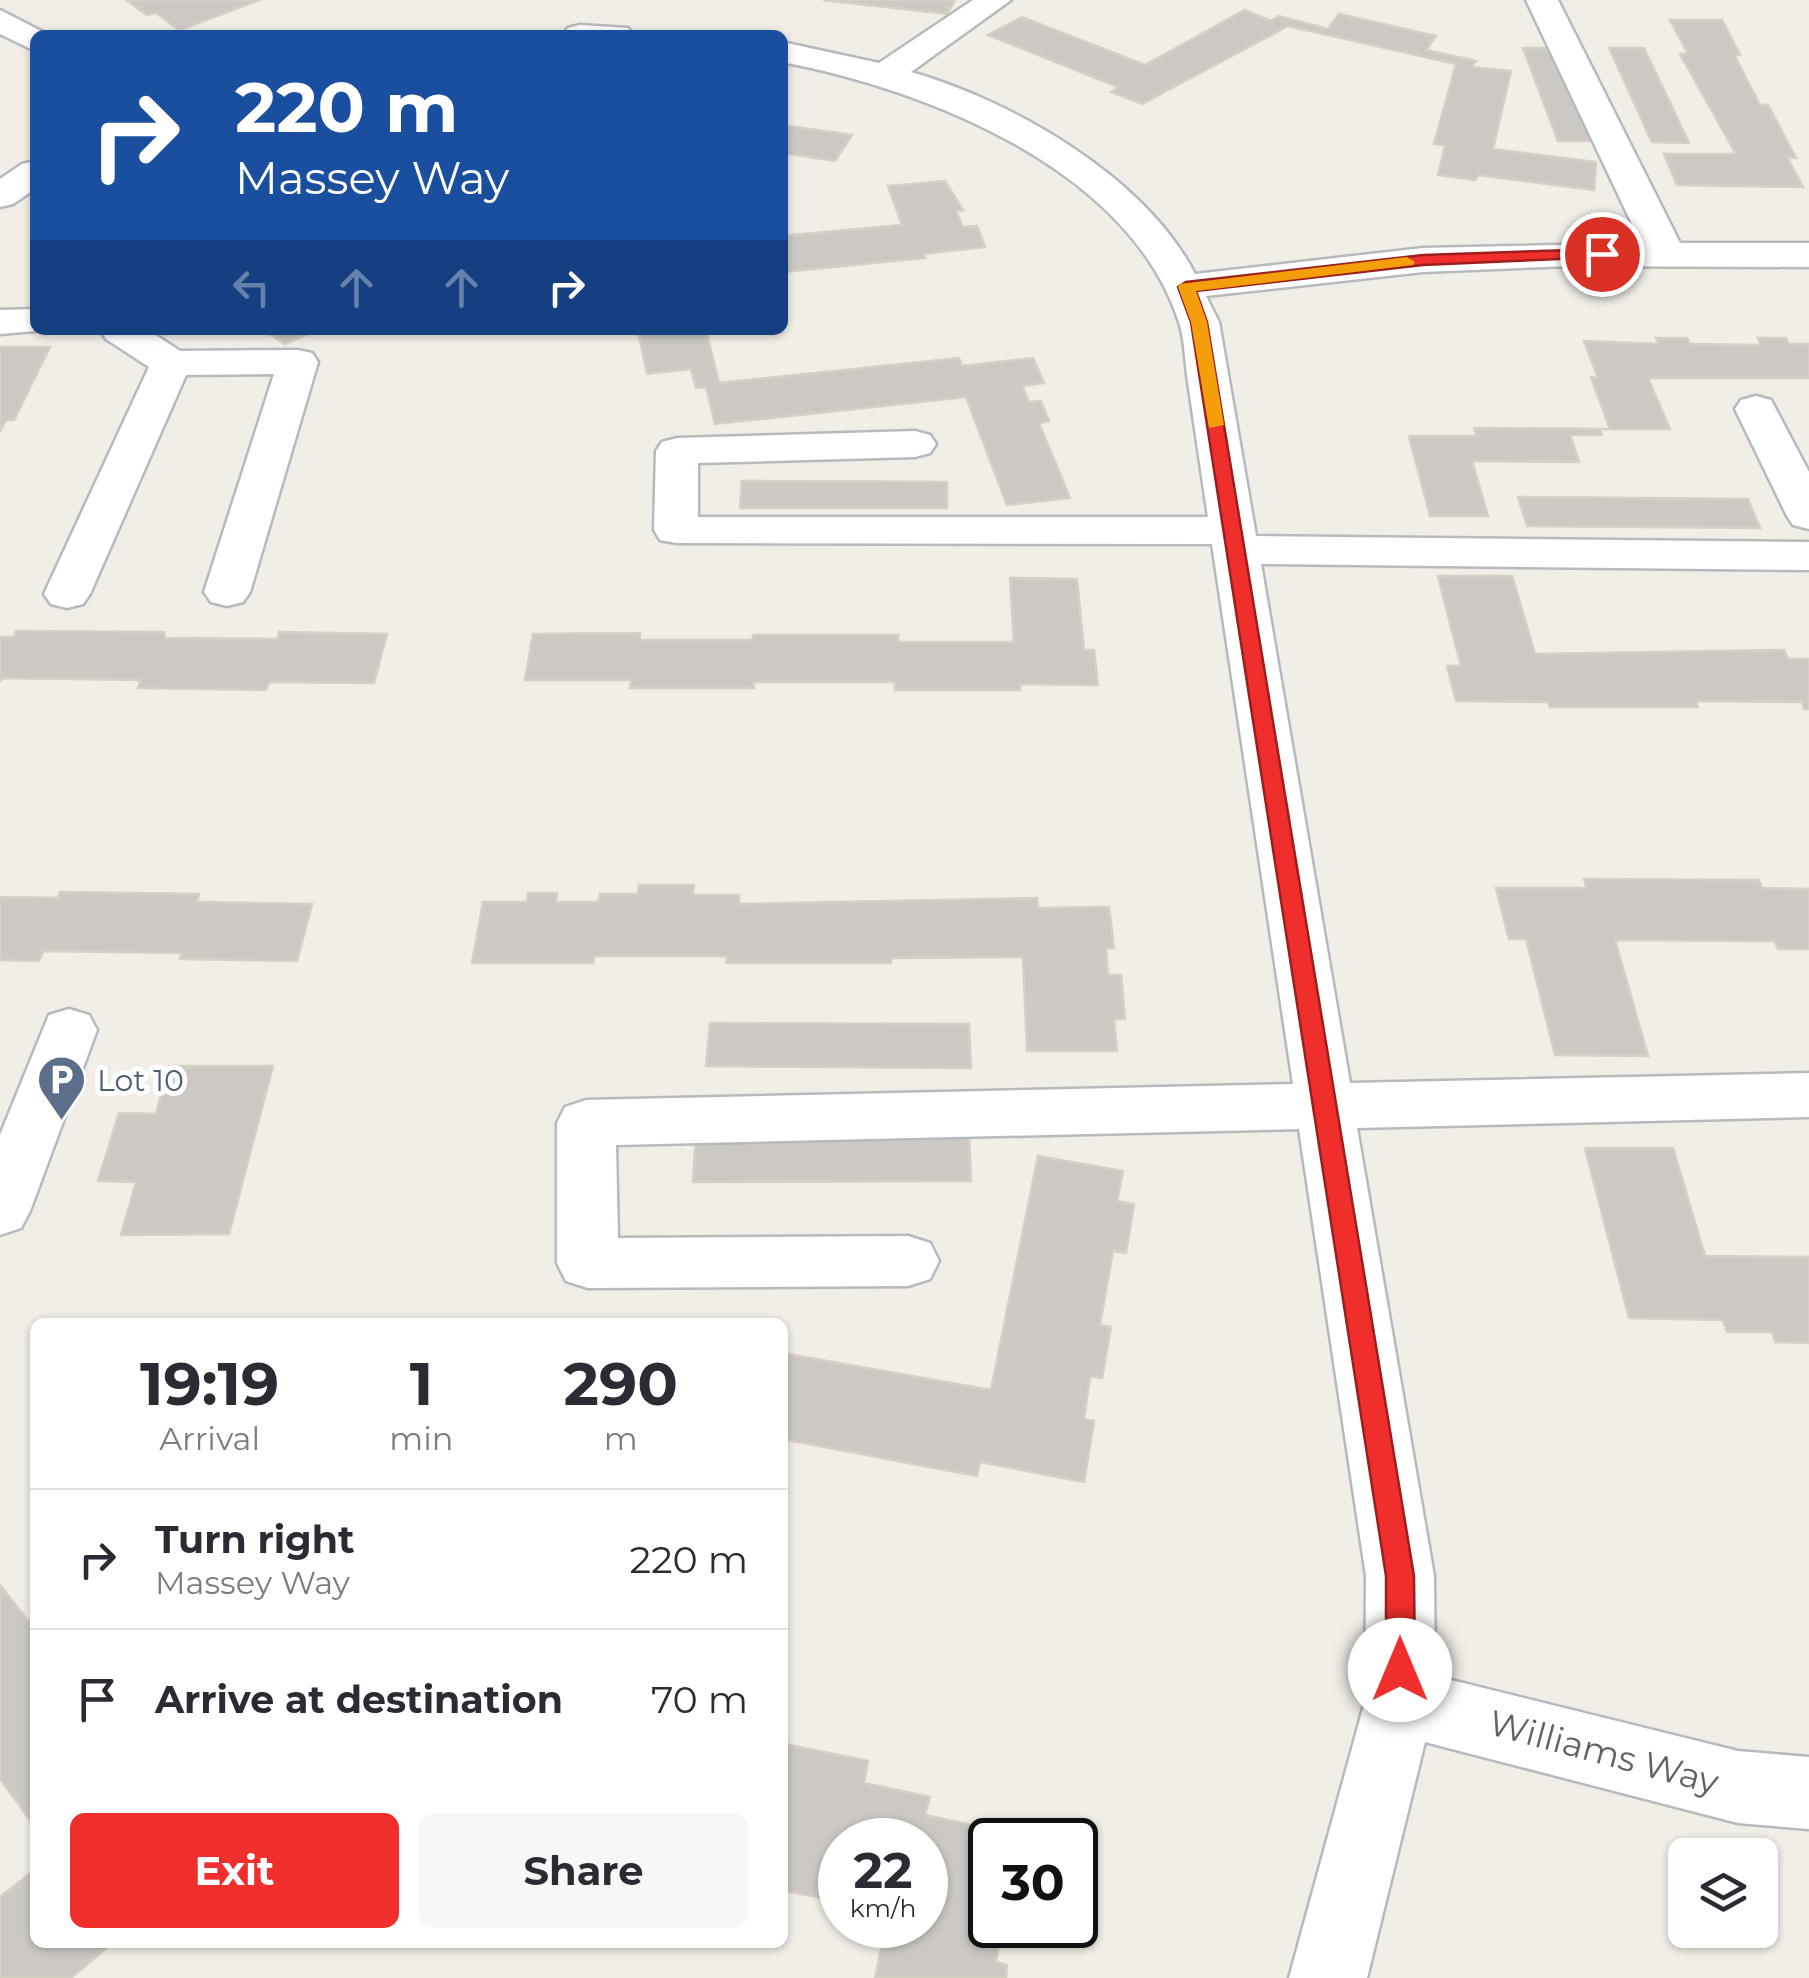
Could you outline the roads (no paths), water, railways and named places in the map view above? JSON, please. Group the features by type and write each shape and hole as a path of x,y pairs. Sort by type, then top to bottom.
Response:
{"street":[{"path":"602,0 602,30"},
{"path":"882,76 995,0"},
{"path":"1542,0 1666,254"},
{"path":"0,20 30,37"},
{"path":"788,53 921,86 1040,140 1130,211 1186,287 1199,322 1400,1576 1400,1700 1328,1978"},
{"path":"0,196 30,175"},
{"path":"1186,287 1423,260 1666,254 1809,256"},
{"path":"0,322 30,321"},
{"path":"128,335 170,363 298,362 227,592"},
{"path":"67,594 170,363"},
{"path":"1756,409 1809,516"},
{"path":"915,444 677,451 676,530 1809,556"},
{"path":"0,1211 69,1030"},
{"path":"908,1260 588,1263 586,1123 1809,1095"},
{"name":"Williams Way","path":"1400,1700 1738,1787 1809,1793"}],"place":[{"name":"Lot 10","path":"62,1122"}]}
